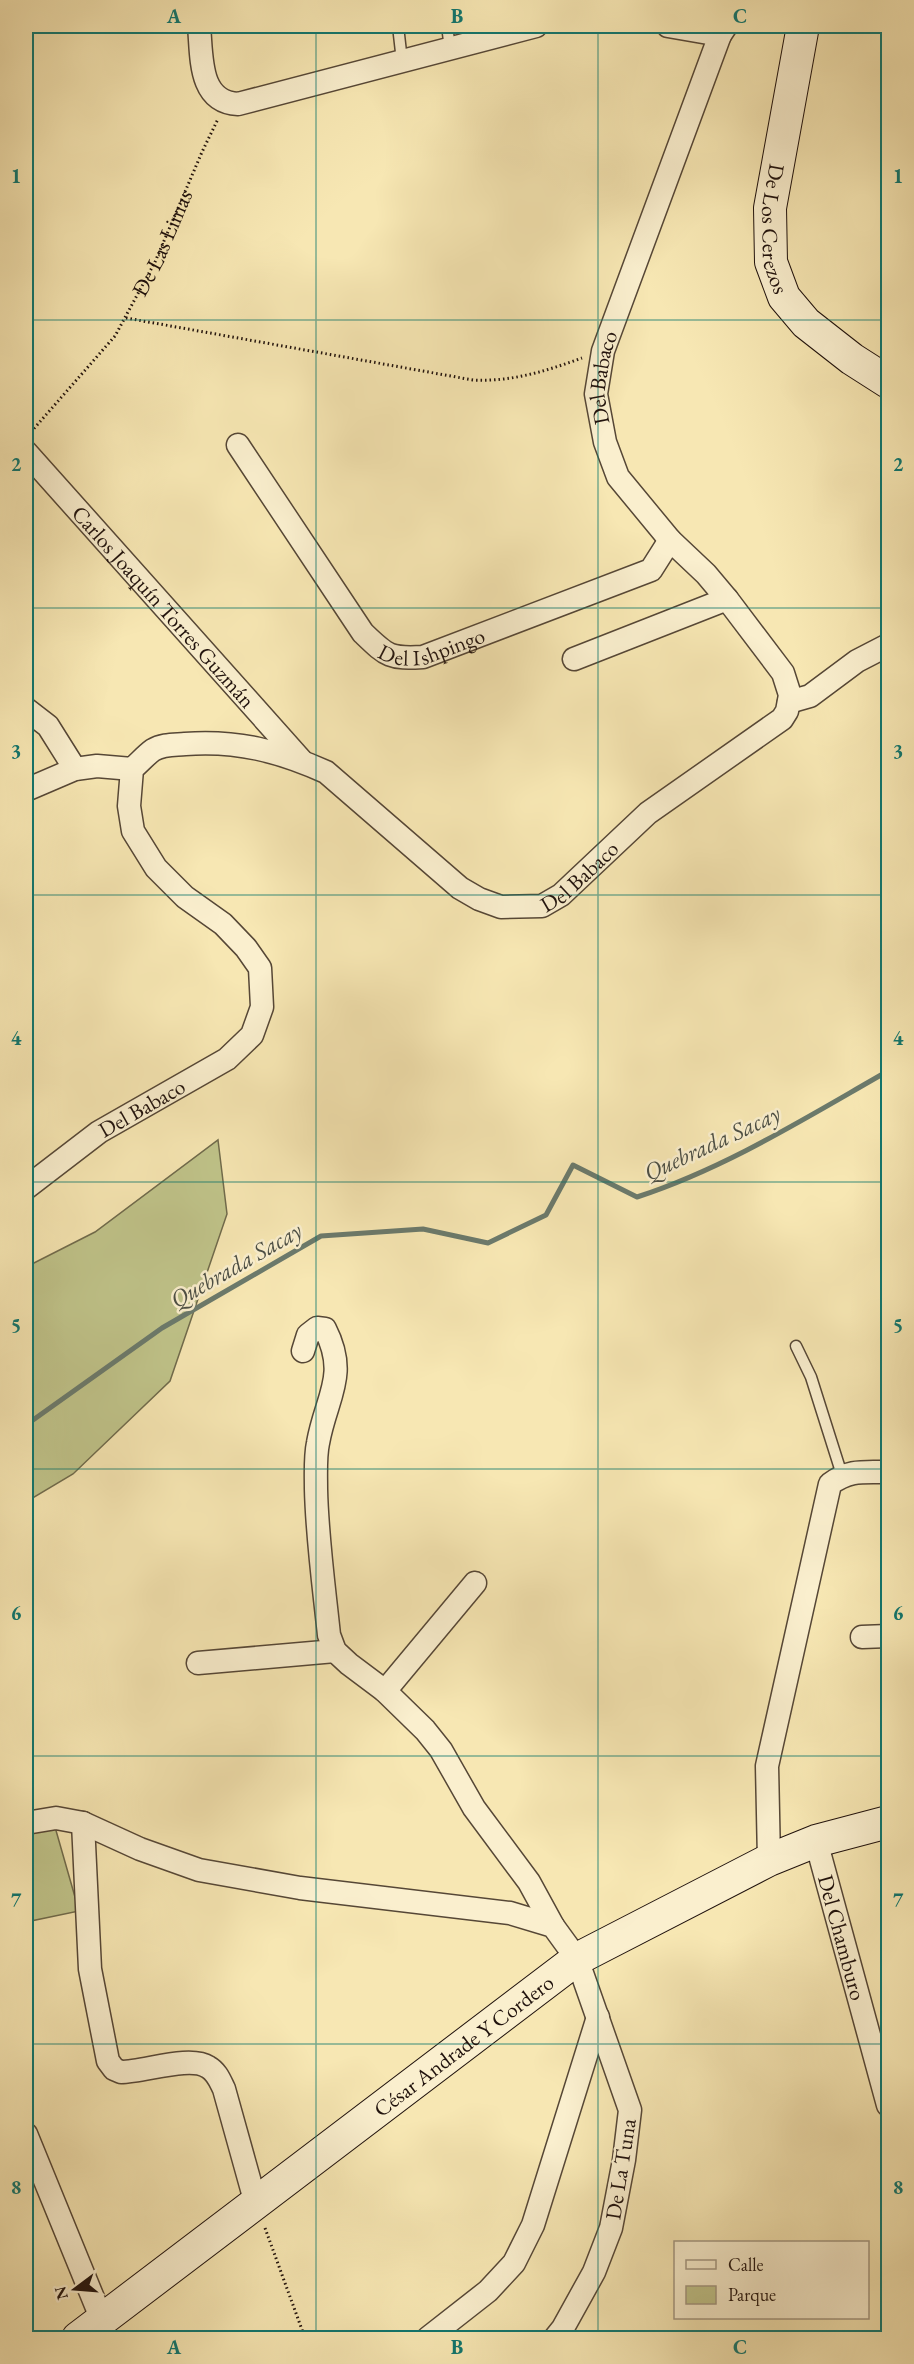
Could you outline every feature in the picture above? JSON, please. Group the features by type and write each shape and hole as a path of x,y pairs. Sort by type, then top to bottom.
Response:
{"street":[{"path":"199,26 203,74 218,100 226,104 238,104 536,26"},
{"path":"668,26 723,30"},
{"name":"De Los Cerezos","path":"803,26 770,208 771,262 784,297 806,323 852,359 888,382"},
{"name":"Del Babaco","path":"26,1188 99,1132 227,1059 252,1035 262,1007 260,968 246,948 223,924 185,897 156,868 133,831 129,806 132,769 154,750 166,746 208,742 257,747 302,761 326,772 460,888 479,899 501,907 542,906 561,895 648,813 782,719 787,711 789,688 783,673 706,574 670,540 618,477 605,442 596,394 603,351 723,30"},
{"name":"Del Ishpingo","path":"238,445 363,633 385,653 399,658 423,657 651,570 670,540"},
{"name":"Carlos Joaquín Torres Guzmán","path":"26,452 302,761"},
{"path":"574,658 727,599"},
{"path":"789,702 810,696 857,661 888,645"},
{"path":"26,709 48,726 75,769"},
{"path":"26,790 75,769 97,765 132,769"},
{"path":"198,1664 335,1651 329,1635 316,1490 317,1445 336,1382 337,1363 332,1341 325,1329 317,1328 308,1335 303,1351"},
{"path":"769,1860 766,1786 769,1756 830,1484 842,1475 854,1472 884,1472"},
{"path":"385,1691 476,1583"},
{"path":"862,1637 888,1636"},
{"name":"De La Tuna","path":"335,1651 385,1691 425,1730 441,1750 474,1808 529,1882 553,1926 577,1959 630,2110 624,2160 611,2228 594,2272 564,2328 555,2338"},
{"path":"26,1823 56,1818 83,1823 140,1849 199,1870 300,1888 510,1913 553,1926"},
{"name":"César Andrade Y Cordero","path":"78,2338 577,1959 769,1860 816,1841 888,1822"},
{"path":"83,1823 90,1969 108,2061 114,2069 121,2072 188,2063 199,2063 209,2067 218,2076 224,2090 256,2204"},
{"name":"Del Chamburo","path":"816,1841 888,2105"},
{"path":"428,2338 488,2291 514,2263 533,2225 598,2018"},
{"path":"26,2134 102,2320"}],"lane":[{"path":"398,26 402,61"},
{"path":"447,26 450,48"},
{"path":"796,1346 811,1377 842,1475"}],"path":[{"name":"De Las Limas","path":"26,438 115,336 126,318 155,262 202,152 226,104"},
{"path":"126,318 473,380 509,380 529,376 603,351"},
{"path":"256,2204 305,2338"}],"green space":[{"path":"218,1140 227,1214 170,1381 73,1474 26,1502 26,1267 95,1232"},
{"path":"55,1827 79,1911 26,1922 26,1835"}],"waterway":[{"name":"Quebrada Sacay","path":"26,1425 162,1328 321,1236 423,1229 488,1243 546,1215 573,1165 637,1197 734,1157 888,1071"}]}
